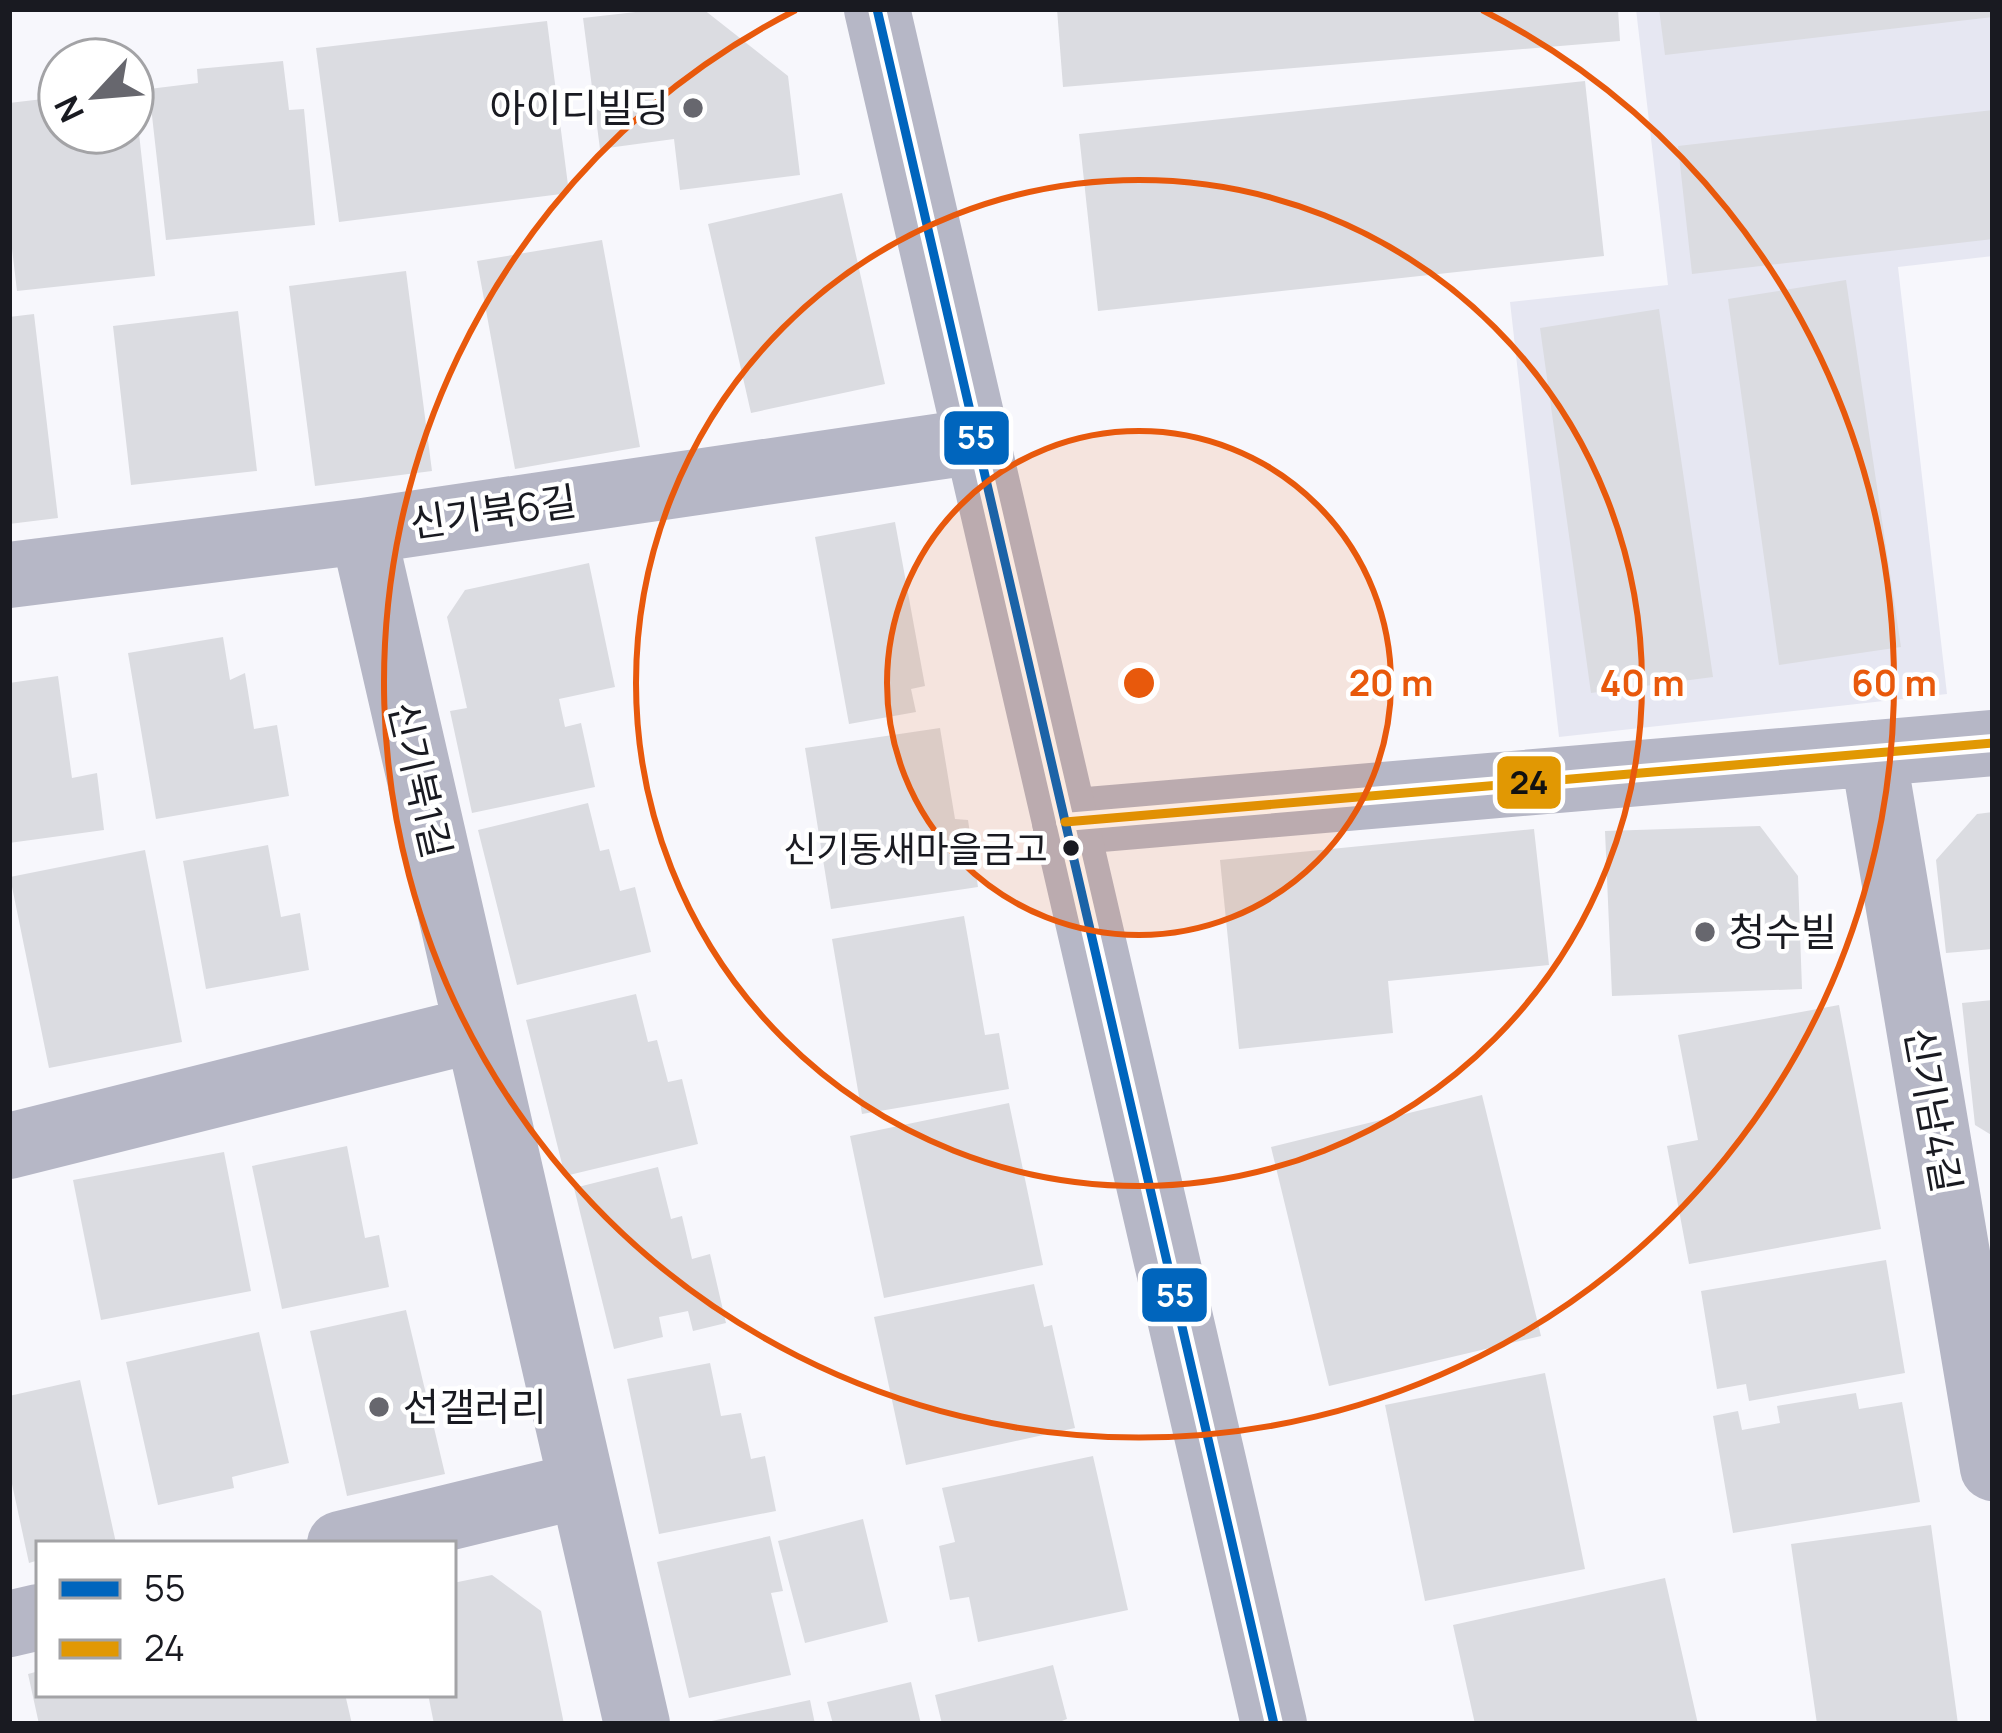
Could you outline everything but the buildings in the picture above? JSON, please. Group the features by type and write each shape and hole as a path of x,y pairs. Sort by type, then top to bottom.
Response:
{"street":[{"path":"877,9 1274,1724"},
{"name":"신기북6길","path":"9,575 363,530 977,442"},
{"name":"신기북1길","path":"363,530 638,1724"},
{"path":"1065,822 1993,743"},
{"name":"신기남4길","path":"1873,753 1971,1199 1993,1468"},
{"path":"9,1146 477,1029"},
{"path":"352,1541 582,1485"}],"shaded area":[{"path":"1636,9 1993,9 1993,256 1898,267 1947,694 1559,737 1510,302 1668,285"}],"transit line":[{"name":"55","path":"877,9 1274,1724"},
{"name":"24","path":"1065,822 1993,743"}],"place":[{"name":"아이디빌딩","path":"693,108"},
{"name":"신기동새마을금고","path":"1071,848"},
{"name":"청수빌","path":"1705,932"},
{"name":"선갤러리","path":"379,1407"}]}
